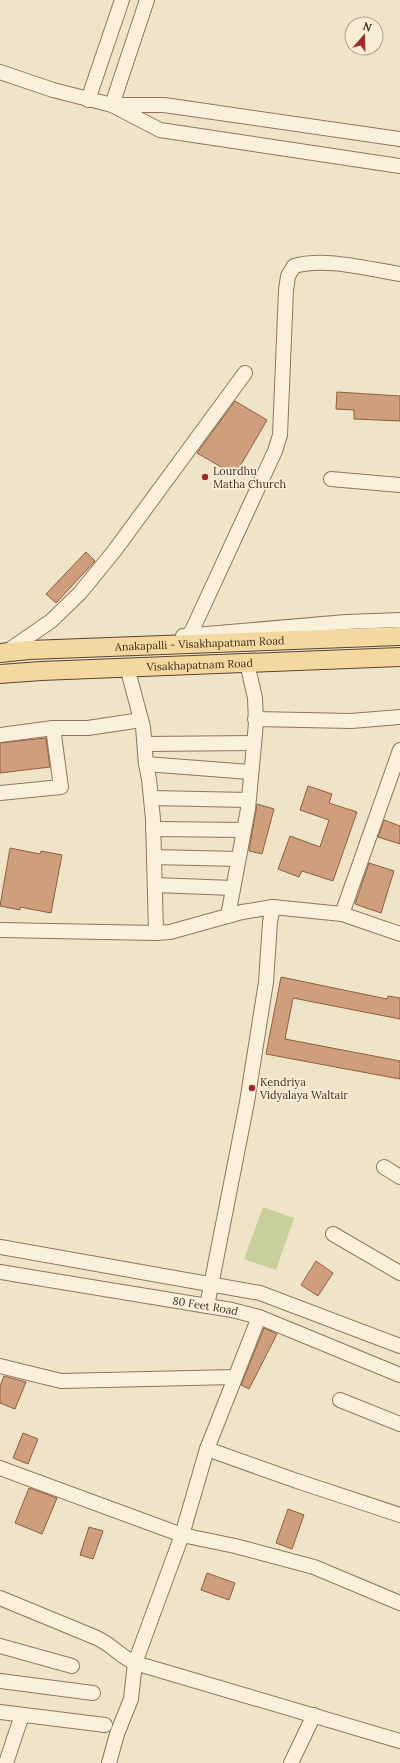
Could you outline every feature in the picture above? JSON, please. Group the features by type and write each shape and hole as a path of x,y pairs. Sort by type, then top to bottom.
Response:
{"main road":[{"name":"Anakapalli - Visakhapatnam Road","path":"3,652 96,647 400,636"},
{"name":"Visakhapatnam Road","path":"0,674 127,667 400,657"}],"street":[{"path":"88,100 122,0"},
{"path":"112,105 147,0"},
{"path":"0,72 88,100 112,105 164,105 400,139"},
{"path":"112,105 160,130 400,166"},
{"path":"190,636 275,451 280,435 286,290 288,276 294,266 322,262 400,274"},
{"path":"3,652 51,621 80,593 115,550 245,373"},
{"path":"331,479 400,485"},
{"path":"96,647 190,636 346,622 400,620"},
{"path":"228,916 244,830 256,719 255,698 247,663"},
{"path":"127,667 142,720 146,744 146,764 151,798 153,829 156,933"},
{"path":"256,719 351,721 400,717"},
{"path":"0,735 53,728 88,728 142,720"},
{"path":"0,794 61,787 53,728"},
{"path":"146,744 254,743"},
{"path":"342,914 400,750"},
{"path":"146,764 250,772"},
{"path":"151,798 248,800"},
{"path":"153,829 244,830"},
{"path":"154,857 238,859"},
{"path":"155,885 233,888"},
{"path":"207,1306 210,1284 247,1102 266,982 270,922 273,906"},
{"path":"0,930 170,932 228,916 273,906 342,914 400,934"},
{"path":"384,1168 400,1177"},
{"path":"333,1234 400,1273"},
{"name":"80 Feet Road","path":"0,1247 260,1293 400,1346"},
{"name":"80 Feet Road","path":"0,1272 207,1306 259,1317 399,1372"},
{"path":"109,1763 117,1734 130,1699 132,1661 182,1535 207,1449 234,1377 259,1317"},
{"path":"0,1366 61,1381 234,1377"},
{"path":"340,1400 400,1424"},
{"path":"207,1449 400,1515"},
{"path":"0,1468 182,1535 235,1546 314,1567 400,1603"},
{"path":"0,1598 98,1638 132,1661 400,1741"},
{"path":"0,1646 72,1666"},
{"path":"0,1681 93,1693"},
{"path":"0,1712 105,1725"},
{"path":"6,1763 22,1715"},
{"path":"291,1763 314,1715"}],"green space":[{"path":"263,1207 294,1218 276,1270 244,1259"}],"building":[{"path":"337,392 400,396 400,421 354,419 354,410 336,409"},
{"path":"235,401 267,420 235,475 197,453"},
{"path":"86,552 95,561 56,603 46,594"},
{"path":"46,738 50,767 0,773 0,743"},
{"path":"308,786 332,794 329,803 357,812 333,881 302,871 299,877 278,869 290,836 320,847 329,820 300,810"},
{"path":"257,804 274,809 262,854 249,851"},
{"path":"384,820 400,826 400,844 378,837"},
{"path":"10,848 40,854 41,851 62,855 51,913 20,907 20,910 0,906"},
{"path":"369,863 394,871 381,913 355,904"},
{"path":"281,977 387,999 388,996 400,998 400,1019 293,998 285,1039 400,1061 400,1079 266,1054"},
{"path":"316,1261 333,1273 318,1296 301,1285"},
{"path":"264,1328 277,1334 249,1389 241,1385"},
{"path":"4,1376 26,1382 15,1409 0,1403 0,1386"},
{"path":"23,1433 38,1439 28,1464 13,1458"},
{"path":"29,1488 57,1498 42,1534 15,1523"},
{"path":"288,1509 304,1515 292,1549 276,1543"},
{"path":"89,1527 103,1531 93,1559 80,1555"},
{"path":"207,1573 235,1583 229,1600 201,1590"}],"place":[{"name":"Lourdhu Matha Church","path":"205,477"},
{"name":"Kendriya Vidyalaya Waltair","path":"252,1088"}]}
